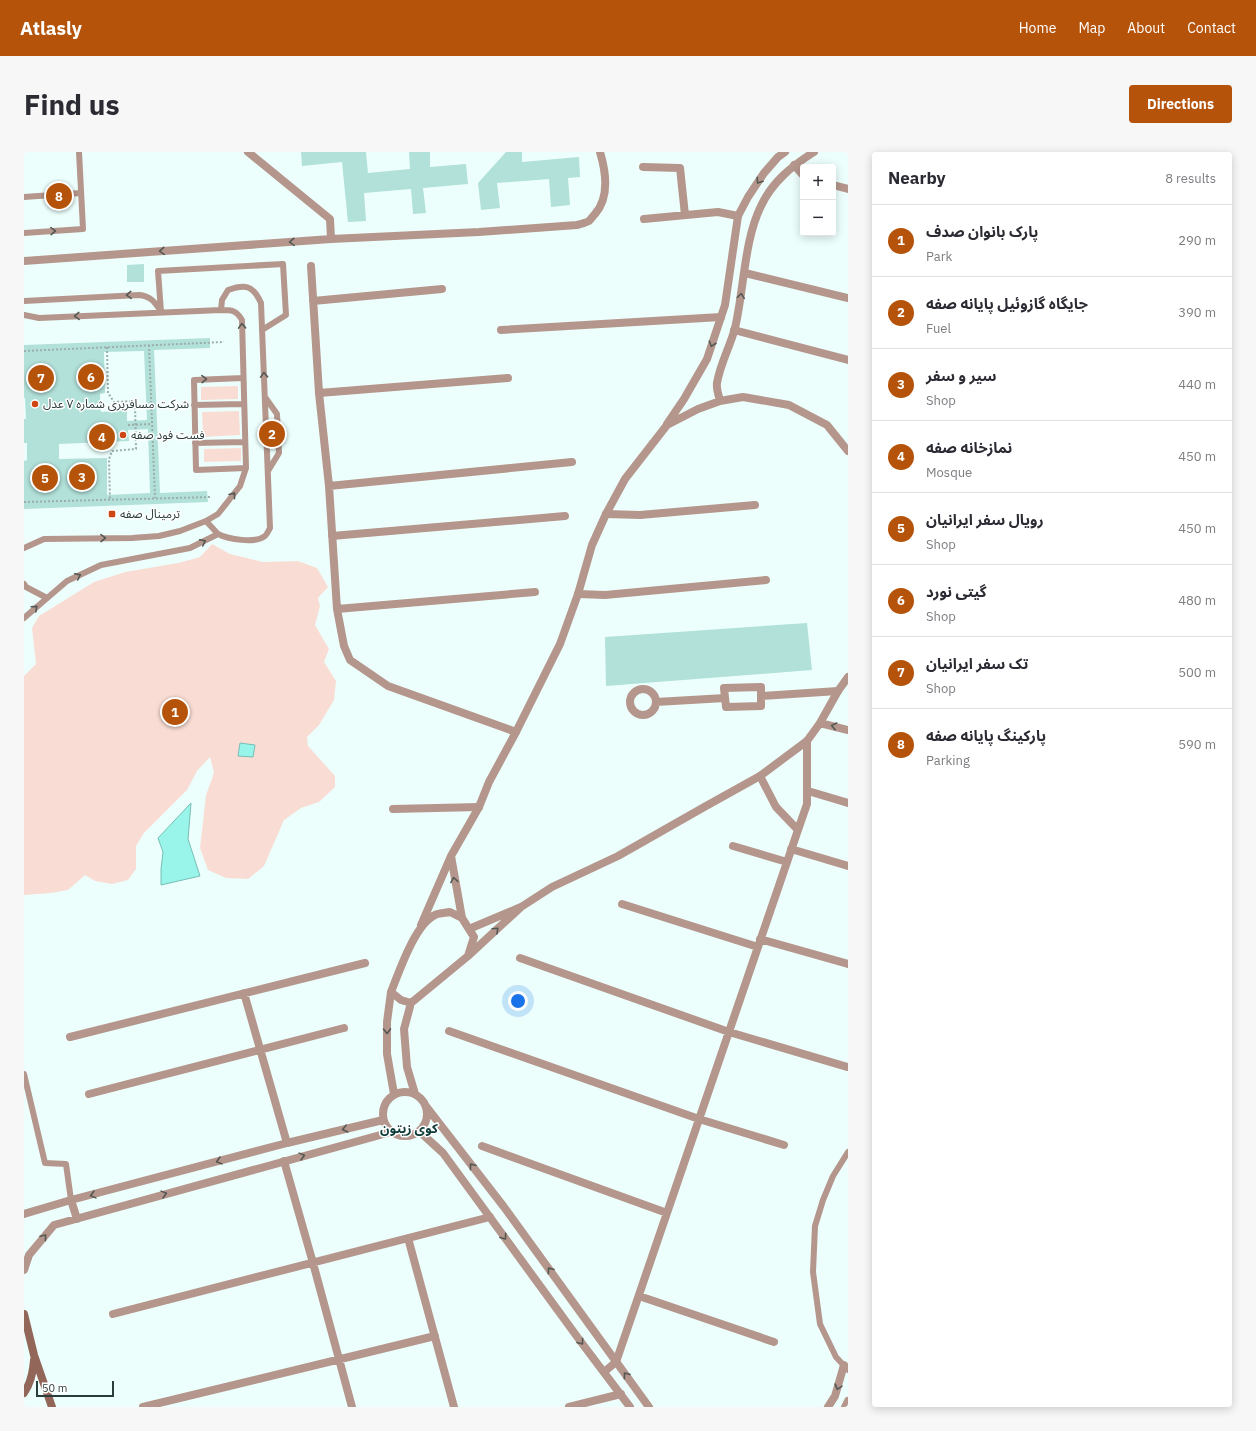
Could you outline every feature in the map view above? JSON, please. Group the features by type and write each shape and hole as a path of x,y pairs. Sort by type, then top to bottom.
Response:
{"main road":[{"path":"24,1314 34,1355 52,1407"},
{"path":"24,1393 30,1384 33,1373 34,1355"}],"street":[{"path":"248,152 330,219 331,239"},
{"path":"24,261 331,239 479,232 577,225 590,220 598,210 604,197 606,186 605,173 600,152"},
{"path":"720,401 716,385 734,330 741,302 751,233 761,205 776,183 794,165 814,152"},
{"path":"394,1094 387,1054 387,1022 392,992 398,974 420,928 451,856 479,807 490,782 560,644 578,594 592,545 606,514 624,479 667,425 707,359 725,305 738,216 748,197 779,154"},
{"path":"794,165 800,172"},
{"path":"643,167 680,168 685,215"},
{"path":"836,186 848,189"},
{"path":"644,219 718,212 738,216"},
{"path":"311,266 319,393 329,486 336,609 344,646 350,660 388,686 516,732"},
{"path":"745,272 848,298"},
{"path":"313,301 442,289"},
{"path":"501,330 721,317"},
{"path":"734,330 848,360"},
{"path":"319,393 508,378"},
{"path":"667,425 720,401 742,398 789,405 827,425 848,451"},
{"path":"329,486 572,462"},
{"path":"606,514 640,515 755,505"},
{"path":"332,536 566,516"},
{"path":"578,594 605,595 766,580"},
{"path":"336,609 536,592"},
{"path":"469,929 520,907 552,887 618,856 760,776 807,741 820,723 838,691 848,677"},
{"path":"761,687 761,696 762,706 726,707 724,688 761,687"},
{"path":"761,696 838,691"},
{"path":"656,702 725,698"},
{"path":"820,723 848,730"},
{"path":"604,1372 616,1362 807,804 807,741"},
{"path":"760,776 776,807 798,830"},
{"path":"808,791 848,803"},
{"path":"393,808 479,807"},
{"path":"733,846 787,862"},
{"path":"791,849 848,866"},
{"path":"451,856 462,918 474,937 468,956"},
{"path":"622,904 759,943 848,964"},
{"path":"415,1094 408,1068 404,1029 411,1003 468,956 520,907"},
{"path":"420,928 434,916 450,912 462,918"},
{"path":"520,958 729,1032 848,1067"},
{"path":"70,1037 365,963"},
{"path":"392,992 401,1000 411,1003"},
{"path":"244,993 287,1143"},
{"path":"89,1094 260,1051 344,1028"},
{"path":"449,1031 699,1119 784,1145"},
{"path":"425,1105 427,1112 424,1126 412,1135 405,1136 391,1132 383,1120 382,1112 384,1105 394,1094 408,1092 415,1094 421,1099 504,1206 649,1407"},
{"path":"24,1214 71,1200 287,1143 383,1120"},
{"path":"419,1131 443,1152 630,1407"},
{"path":"24,1270 29,1255 54,1225 391,1132"},
{"path":"482,1146 667,1213"},
{"path":"284,1161 314,1263 352,1407"},
{"path":"71,1200 77,1219"},
{"path":"114,1314 490,1217"},
{"path":"408,1238 454,1407"},
{"path":"639,1296 774,1342"},
{"path":"143,1407 435,1336"},
{"path":"828,1407 835,1396 846,1368"},
{"path":"569,1407 621,1394"},
{"path":"845,1407 848,1401"}],"lane":[{"path":"24,233 83,229 79,152"},
{"path":"24,197 81,193"},
{"path":"161,312 158,271 283,264 286,314 262,330"},
{"path":"206,520 218,534 224,537 248,540 256,540 265,536 270,528 261,303 256,293 249,288 238,286 228,290 222,300 222,310"},
{"path":"24,301 139,295 151,298 161,312"},
{"path":"24,315 39,318 222,310 231,310 238,313 242,320 246,468 240,486 218,514 180,531 159,536 132,538 44,539 24,548"},
{"path":"243,378 194,380 195,443 196,470 246,468"},
{"path":"264,397 277,414 279,452 268,471"},
{"path":"194,406 244,404"},
{"path":"195,443 245,442"},
{"path":"24,618 67,582 101,565 190,548 218,534"},
{"path":"24,584 26,587 47,598"},
{"path":"24,1074 45,1163 66,1164 71,1200"},
{"path":"846,1368 836,1357 820,1324 813,1272 815,1226 828,1188 848,1152"}],"path":[{"path":"24,351 224,342"},
{"path":"150,345 155,498"},
{"path":"107,347 108,393 114,402 135,401 136,449 112,451 109,459 110,500"},
{"path":"128,425 152,424"},
{"path":"24,502 212,497"}],"shaded area":[{"path":"238,386 238,399 201,400 201,387"},
{"path":"239,411 240,435 203,437 202,412"},
{"path":"241,448 241,461 204,462 204,449"},
{"path":"212,544 230,554 263,562 298,561 317,568 328,587 318,598 320,606 315,625 329,649 324,662 336,681 334,700 319,725 307,737 308,746 335,776 335,787 319,802 301,808 284,820 264,866 248,879 226,878 208,870 200,848 206,795 214,773 210,757 197,771 187,790 144,833 136,846 136,869 128,880 112,884 95,881 85,875 68,890 24,895 24,676 36,664 32,628 39,616 94,582 125,572 178,563 200,557"}],"water":[{"path":"240,743 255,745 253,757 238,756"},
{"path":"191,803 188,839 200,876 161,885 163,852 158,838"}],"building":[{"path":"301,152 366,152 368,173 410,169 409,152 430,152 430,167 466,164 468,184 423,188 426,213 413,214 411,189 364,193 366,221 348,222 342,162 302,166"},
{"path":"506,152 522,152 522,162 579,157 580,177 568,178 570,205 551,207 549,179 497,183 500,208 481,210 478,183"},
{"path":"144,264 144,282 127,282 127,265"},
{"path":"210,338 210,348 154,350 160,493 207,491 208,502 24,509 24,461 27,460 27,443 24,443 24,419 26,419 24,398 24,345","holes":["144,351 147,420 127,421 127,410 101,412 100,394 105,393 104,352","148,429 150,493 107,495 107,458 59,459 59,444 129,441 128,430"]},
{"path":"807,623 812,670 606,686 605,637"}],"place":[{"name":"پارکینگ پایانه صفه","path":"59,196"},
{"name":"گیتی نورد","path":"91,377"},
{"name":"تک سفر ایرانیان","path":"41,378"},
{"name":"شرکت مسافربری شماره ۷ عدل","path":"35,404"},
{"name":"جایگاه گازوئیل پایانه صفه","path":"272,434"},
{"name":"فست فود صفه","path":"123,435"},
{"name":"نمازخانه صفه","path":"102,437"},
{"name":"سیر و سفر","path":"82,477"},
{"name":"رویال سفر ایرانیان","path":"45,478"},
{"name":"ترمینال صفه","path":"112,514"},
{"name":"پارک بانوان صدف","path":"175,712"}],"district":[{"name":"کوی زیتون","path":"409,1128"}]}
